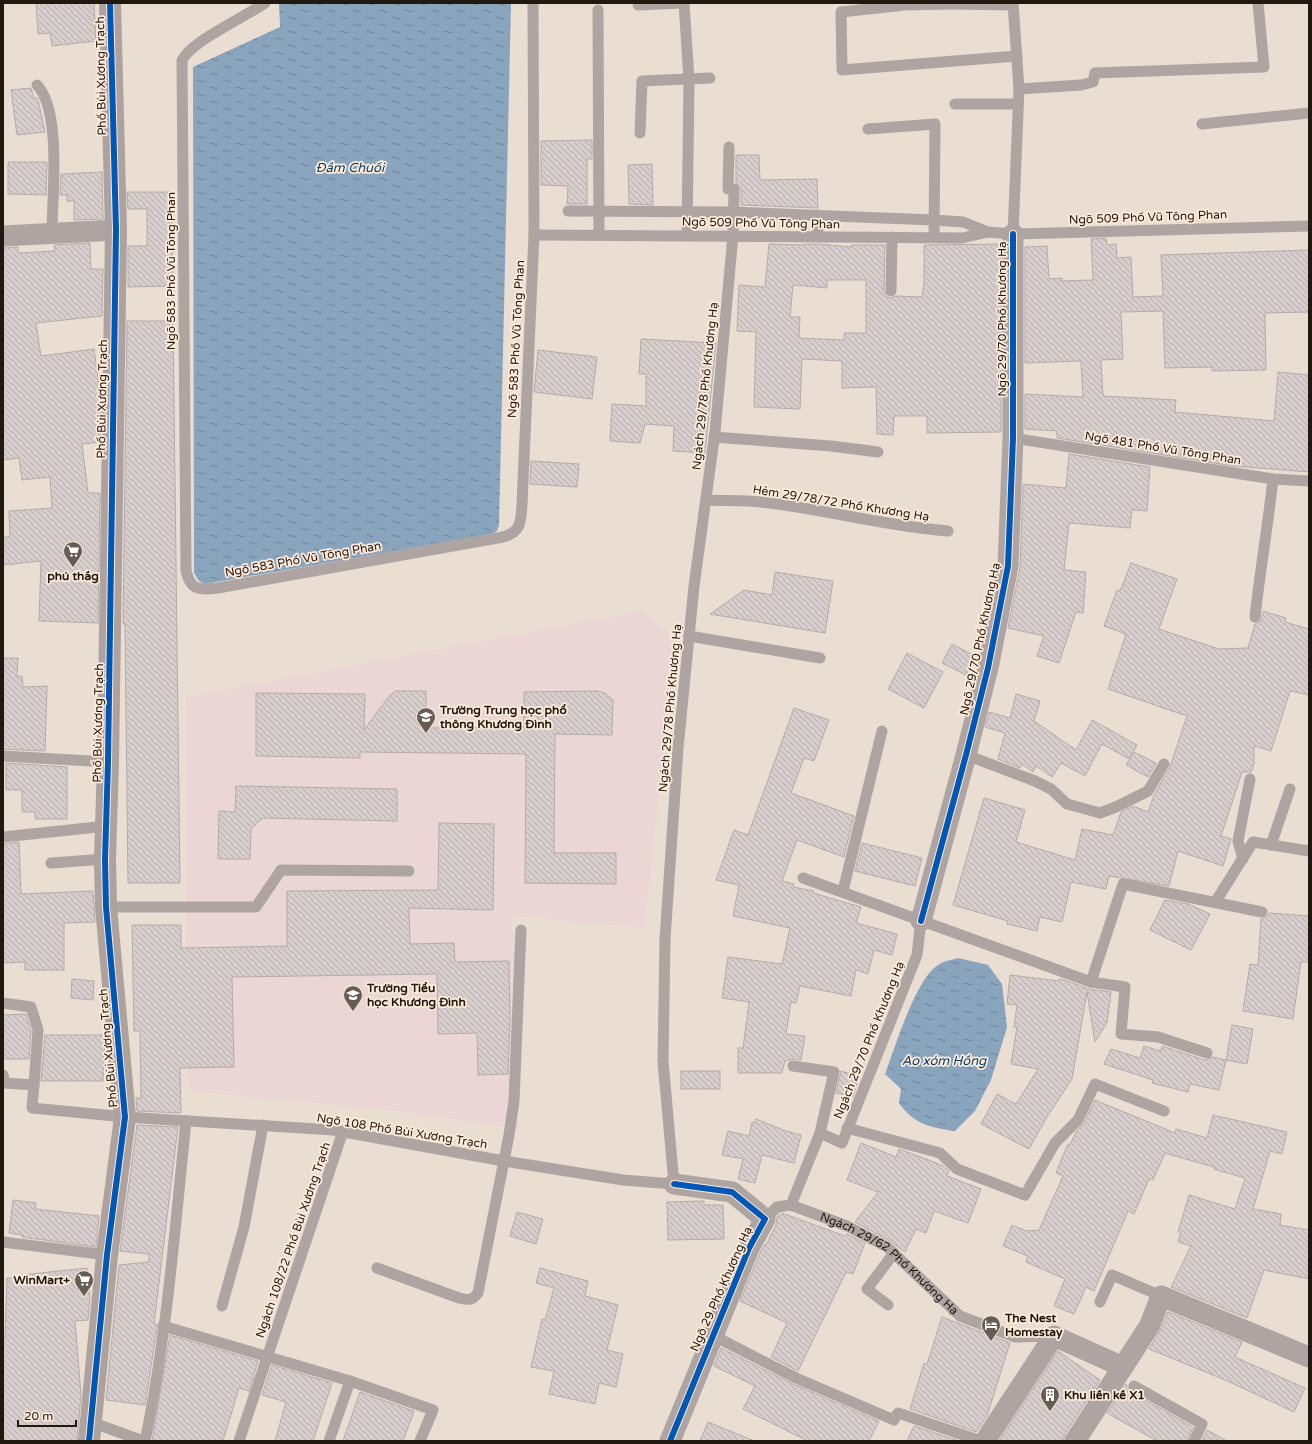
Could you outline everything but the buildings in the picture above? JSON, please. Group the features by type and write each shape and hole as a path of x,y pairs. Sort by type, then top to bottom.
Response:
{"street":[{"name":"Phố Bùi Xương Trạch","path":"90,1431 107,1255 125,1117 106,907 105,859 107,826 116,230 110,3"},
{"path":"3,236 116,230"},
{"name":"Ngõ 29/70 Phố Khương Hạ","path":"921,921 988,668 1008,566 1013,438 1013,234"},
{"name":"Ngõ 29 Phố Khương Hạ","path":"670,1441 712,1335 749,1248 765,1219 732,1192 674,1184"},
{"path":"1075,1441 1150,1325 1161,1296 1308,1354"},
{"path":"980,1440 1054,1336"},
{"name":"Ngách 29/62 Phố Khương Hạ","path":"1054,1336 1123,1367"}],"lane":[{"name":"Ngõ 583 Phố Vũ Tông Phan","path":"265,3 187,53 182,61 186,570 192,585 199,589 218,588 503,537 515,532 519,527 522,510 534,234 533,3"},
{"path":"638,5 683,3 689,80 687,235"},
{"path":"1019,89 1081,85 1093,82 1095,73 1264,67 1258,3"},
{"path":"1013,234 1019,89 1017,56 1013,4 905,5 841,12 842,70 1017,56"},
{"path":"598,10 599,235"},
{"path":"640,133 642,81 710,78"},
{"path":"37,85 44,92 53,126 52,233"},
{"path":"955,104 1018,104"},
{"path":"1202,124 1309,113"},
{"path":"868,129 935,124 934,237"},
{"name":"Ngách 29/78 Phố Khương Hạ","path":"674,1184 663,1061 665,939 678,748 689,636 714,437 733,236 734,189 728,189 728,147"},
{"name":"Ngõ 509 Phố Vũ Tông Phan","path":"568,211 733,212 934,220 963,222 988,232 1013,234 1309,226"},
{"path":"818,216 818,236"},
{"path":"878,218 878,237"},
{"name":"Ngõ 509 Phố Vũ Tông Phan","path":"534,234 962,238 988,232"},
{"path":"891,291 892,237"},
{"path":"714,437 831,446 878,452"},
{"name":"Ngõ 481 Phố Vũ Tông Phan","path":"1013,438 1274,479 1309,481"},
{"path":"1255,617 1260,569 1267,532 1274,479"},
{"name":"Hẻm 29/78/72 Phố Khương Hạ","path":"706,500 760,502 860,517 899,526 948,531"},
{"path":"689,636 820,658"},
{"path":"843,891 882,731"},
{"path":"966,755 1035,781 1051,789 1067,804 1100,813 1148,792 1164,764"},
{"path":"3,756 108,762"},
{"path":"1242,859 1238,841 1250,779"},
{"path":"1271,845 1290,789"},
{"path":"3,837 107,826"},
{"path":"1216,901 1253,842 1309,851"},
{"path":"51,863 105,859"},
{"path":"106,907 256,907 281,870 409,871"},
{"path":"803,878 843,891 921,921 1091,982 1125,987 1121,1034 1158,1036 1207,1053"},
{"path":"1091,982 1124,884 1216,901 1262,912"},
{"name":"Ngách 29/70 Phố Khương Hạ","path":"820,1133 842,1143 917,954 921,921"},
{"path":"377,1268 459,1298 469,1300 474,1298 478,1293 504,1161 514,1101 521,930"},
{"path":"3,1003 32,1007 38,1030 34,1085 5,1083 3,1075"},
{"path":"791,1205 820,1133 834,1072 793,1066"},
{"path":"847,1128 940,1153 957,1169 1025,1195 1055,1143 1078,1120 1095,1084 1164,1111"},
{"name":"Ngõ 108 Phố Bùi Xương Trạch","path":"34,1085 32,1108 125,1117 343,1132 504,1161 622,1180 674,1184"},
{"path":"90,1431 144,1441 151,1412 163,1326 186,1120"},
{"path":"222,1306 244,1227 263,1126"},
{"name":"Ngách 108/22 Phố Bùi Xương Trạch","path":"239,1441 343,1132"},
{"name":"Ngõ 29 Phố Khương Hạ","path":"765,1219 777,1207 791,1205"},
{"name":"Ngách 29/62 Phố Khương Hạ","path":"791,1205 847,1226 887,1246 960,1316 1015,1337 1054,1336"},
{"path":"3,1242 107,1255"},
{"path":"888,1305 867,1289 894,1253"},
{"path":"1100,1302 1112,1275 1161,1296"},
{"path":"163,1326 267,1358 350,1381 433,1410 420,1441"},
{"path":"712,1335 796,1378 894,1420 898,1413 980,1440"},
{"path":"329,1441 350,1381"},
{"path":"1134,1386 1202,1424 1194,1441"}],"shaded area":[{"path":"642,611 677,641 644,928 512,916 512,933 520,933 518,1129 407,1112 189,1091 186,928 186,697"}],"water":[{"name":"Đầm Chuối","path":"279,3 511,3 499,525 497,531 492,534 205,584 199,581 194,573 193,67 280,27"},
{"name":"Ao xóm Hồng","path":"958,958 988,965 1002,984 1007,1027 991,1080 975,1111 955,1131 924,1124 910,1116 899,1103 901,1089 885,1074 900,1032 921,985 938,965"}],"cycle path":[{"path":"89,1441 107,1255 125,1117 106,907 105,859 108,762 116,230 110,3"},
{"path":"921,921 988,668 1008,566 1013,438 1013,234"},
{"path":"670,1441 749,1248 765,1219 732,1192 674,1184"}],"place":[{"name":"phú thắg","path":"73,568"},
{"name":"Trường Trung học phổ thông Khương Đình","path":"426,734"},
{"name":"Trường Tiểu học Khương Đình","path":"353,1012"},
{"name":"WinMart+","path":"84,1297"},
{"name":"The Nest Homestay","path":"991,1342"},
{"name":"Khu liền kề X1","path":"1050,1412"}]}
